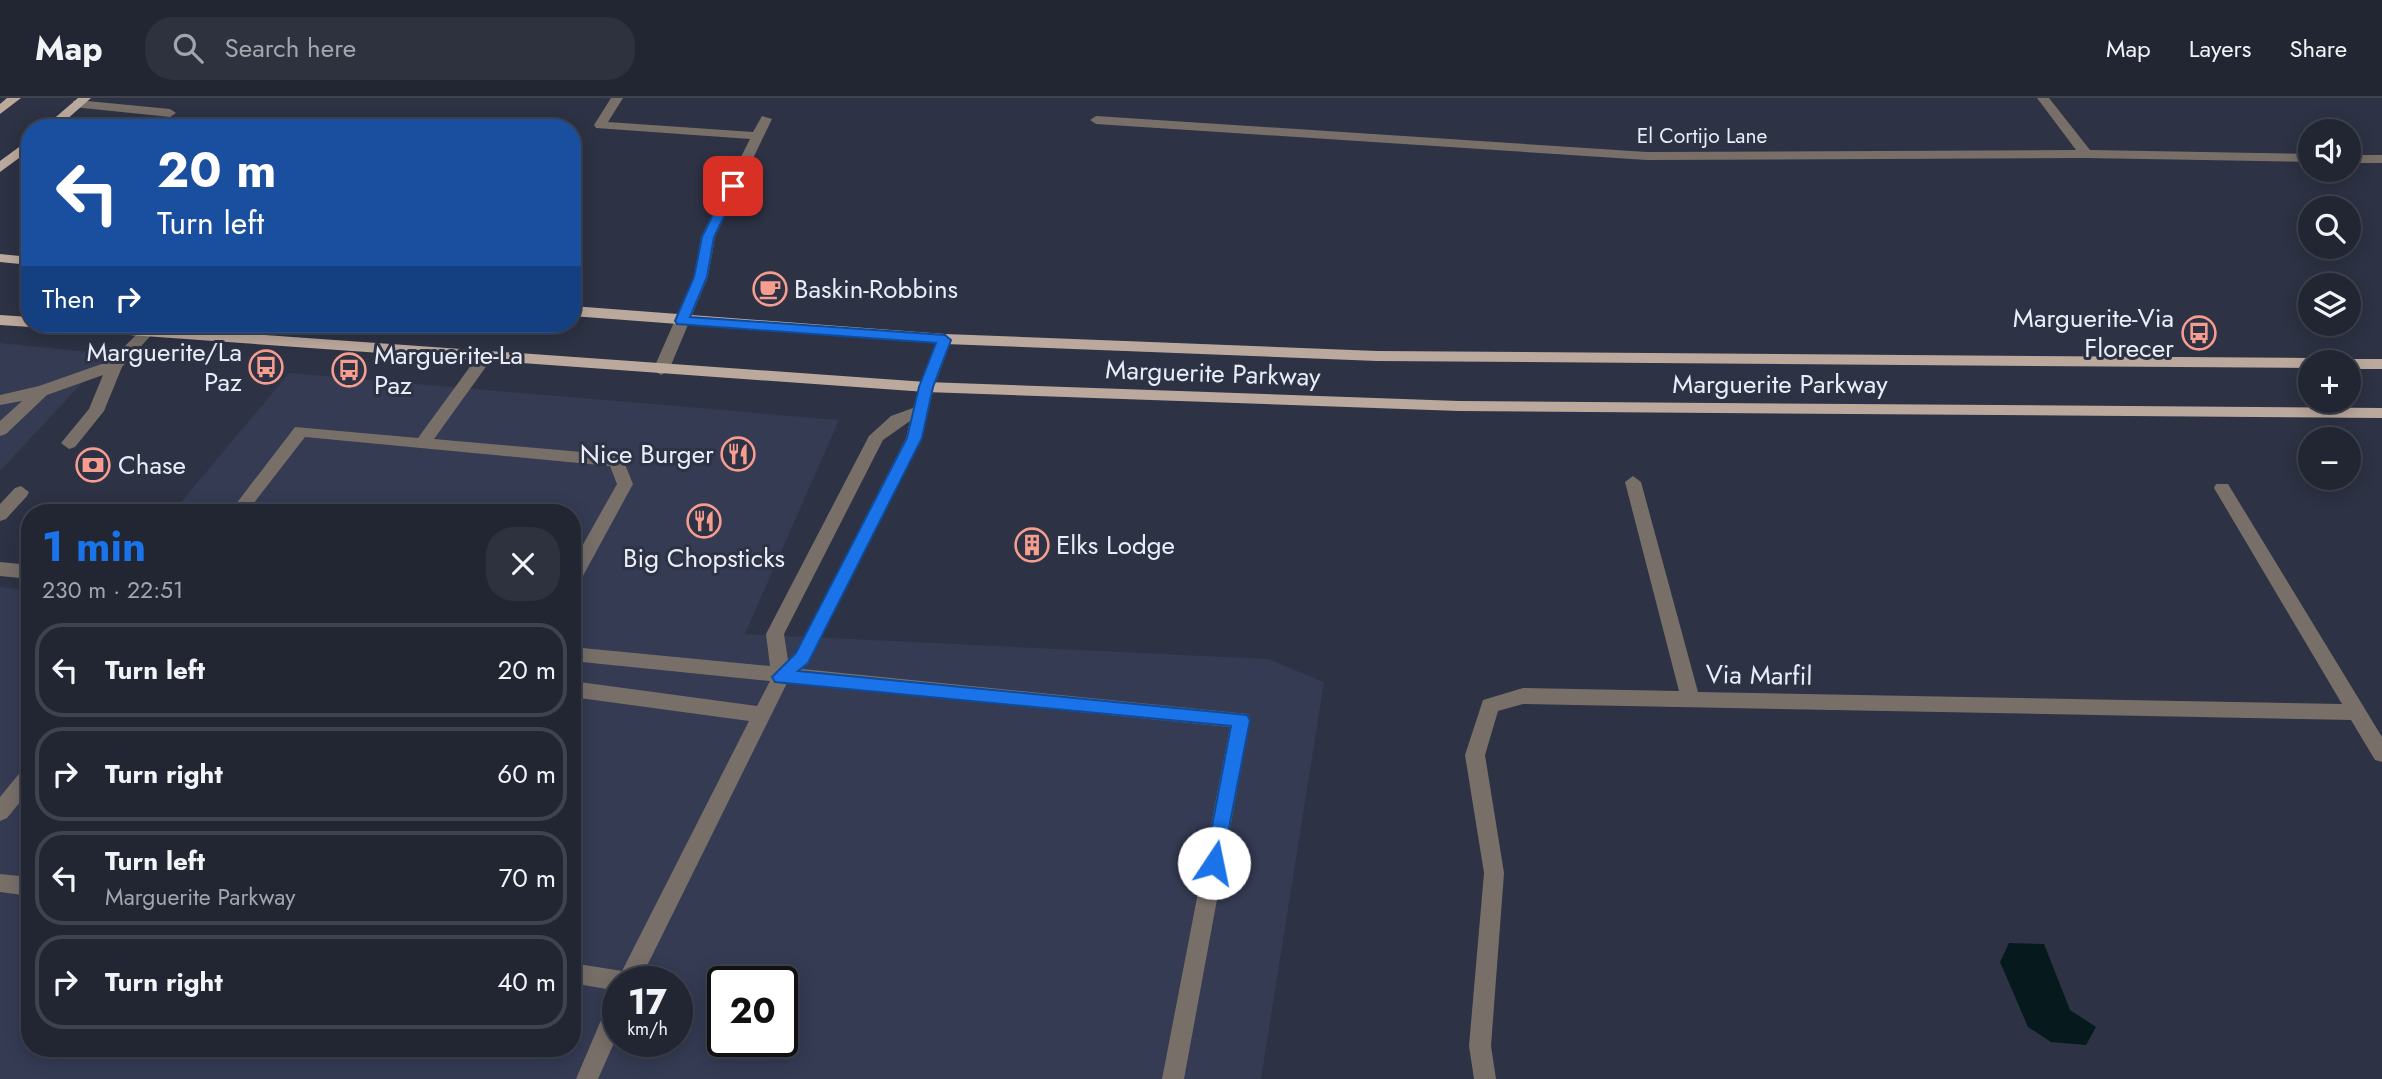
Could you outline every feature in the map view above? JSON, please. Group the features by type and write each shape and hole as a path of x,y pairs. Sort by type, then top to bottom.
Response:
{"main road":[{"path":"0,110 15,98"},
{"path":"59,119 81,101"},
{"path":"0,168 21,150"},
{"path":"0,258 21,260"},
{"name":"Marguerite Parkway","path":"581,313 945,340 1377,356 2298,363"},
{"path":"0,320 21,322"},
{"name":"Marguerite Parkway","path":"161,333 926,387 1460,406 2382,413"},
{"path":"2361,363 2382,364"}],"street":[{"path":"617,98 600,125 757,136"},
{"path":"2043,98 2086,155"},
{"path":"81,101 170,113"},
{"path":"661,370 701,277 708,237 766,119"},
{"name":"El Cortijo Lane","path":"1096,120 1647,156 2086,155 2298,158"},
{"path":"2361,159 2382,159"},
{"path":"69,443 96,411 115,365 146,333"},
{"path":"635,966 781,677 802,658 915,438 926,387 945,340"},
{"path":"422,444 485,357"},
{"path":"0,400 42,391 115,365"},
{"path":"0,430 42,391"},
{"path":"781,677 775,634 877,436 897,419 920,411"},
{"path":"244,504 301,432 616,461 625,484 581,564"},
{"path":"1633,482 1691,701"},
{"path":"2222,488 2382,754"},
{"path":"0,515 21,492"},
{"path":"0,569 21,571"},
{"path":"581,655 781,677 1241,720 1173,1079"},
{"path":"581,690 762,715"},
{"name":"Via Marfil","path":"1485,1079 1480,1046 1494,873 1475,755 1490,706 1523,696 2358,712"},
{"path":"0,812 21,786"},
{"path":"0,883 21,886"},
{"path":"581,974 602,978"},
{"path":"587,1079 602,1044"}],"shaded area":[{"path":"0,343 109,354 0,471"},
{"path":"289,373 839,420 745,634 1268,659 1324,682 1261,1079 0,1079 0,587 21,589 21,1057 581,1057 581,504 180,504"},
{"path":"2009,943 2044,944 2070,1010 2096,1027 2086,1045 2051,1042 2028,1027 2000,962"}],"place":[{"name":"Baskin-Robbins","path":"770,289"},
{"name":"Marguerite-Via Florecer","path":"2199,333"},
{"name":"Marguerite/La Paz","path":"266,367"},
{"name":"Marguerite-La Paz","path":"349,370"},
{"name":"Nice Burger","path":"738,454"},
{"name":"Chase","path":"93,465"},
{"name":"Big Chopsticks","path":"704,521"},
{"name":"Elks Lodge","path":"1032,545"}],"route":[{"path":"733,186 708,237 701,277 682,321 945,340 926,387 915,438 802,658 781,677 1241,720 1214,863"}]}
